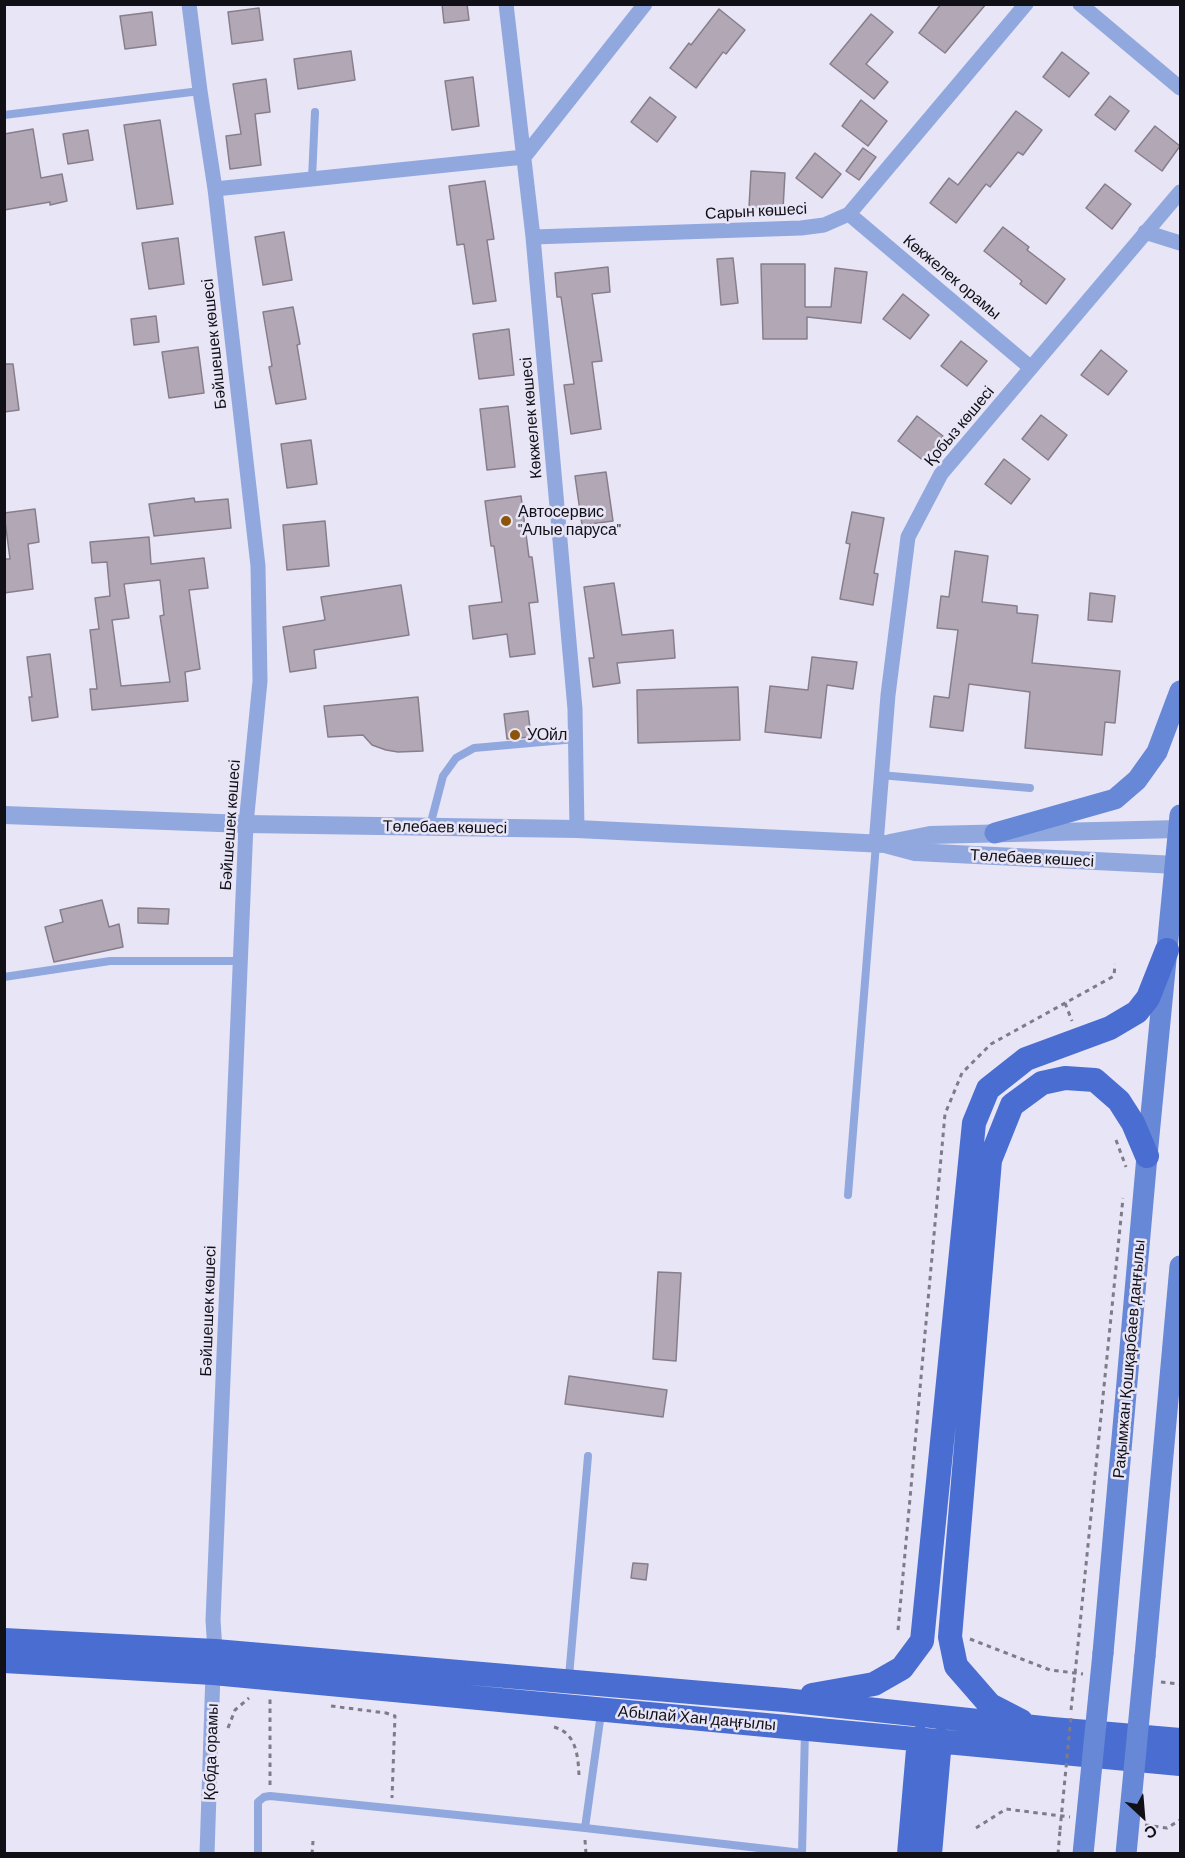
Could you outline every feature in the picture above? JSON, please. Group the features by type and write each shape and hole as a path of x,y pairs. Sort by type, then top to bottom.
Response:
{"main road":[{"path":"995,833 1115,799 1137,780 1158,752 1180,691"},
{"name":"Рақымжан Қошқарбаев даңғылы","path":"1083,1854 1147,1156 1167,951 1178,865 1180,824"},
{"path":"784,1700 874,1684 902,1668 922,1641 974,1123 988,1089 1026,1059 1110,1028 1137,1012 1148,998 1167,951"},
{"path":"1052,1730 1014,1718 990,1705 956,1666 950,1637 990,1160 1012,1105 1042,1083 1065,1078 1095,1080 1119,1101 1133,1123 1147,1156"},
{"path":"1126,1854 1180,1266"},
{"path":"4,1640 214,1662"},
{"path":"4,1661 214,1662"},
{"name":"Абылай Хан даңғылы","path":"214,1662 569,1682 784,1700 1052,1730 1180,1740"},
{"name":"Абылай Хан даңғылы","path":"214,1662 601,1709 1180,1764"},
{"path":"909,1854 930,1739"},
{"path":"930,1739 930,1854"}],"street":[{"name":"Бәйшешек көшесі","path":"189,4 215,189 258,566 260,681 246,824 214,1596 214,1662"},
{"name":"Көкжелек көшесі","path":"506,4 533,237 574,698 577,829"},
{"path":"215,189 524,157 645,4"},
{"name":"Сарын көшесі","path":"533,237 801,228 824,225 849,214 1026,4"},
{"path":"1080,4 1180,88"},
{"name":"Қобыз көшесі","path":"880,844 880,775 909,537 940,474 1180,192"},
{"name":"Көкжелек орамы","path":"849,214 1031,368"},
{"path":"1145,232 1180,243"},
{"name":"Төлебаев көшесі","path":"4,815 246,824 577,829 880,844 915,852 1178,865"},
{"name":"Төлебаев көшесі","path":"880,844 930,835 1180,824"},
{"name":"Қобда орамы","path":"207,1854 214,1662"}],"lane":[{"path":"4,115 200,91"},
{"path":"312,179 315,112"},
{"path":"429,827 443,776 456,758 474,748 576,740"},
{"path":"880,775 1030,788"},
{"path":"848,1195 880,844"},
{"path":"4,977 110,961 241,961"},
{"path":"569,1682 588,1456"},
{"path":"585,1828 601,1709"},
{"path":"258,1854 258,1802 270,1796 802,1853 805,1728"}],"path":[{"path":"1065,1003 1072,1023"},
{"path":"1113,1132 1126,1165 1125,1176"},
{"path":"1058,1854 1124,1188"},
{"path":"968,1638 1050,1670 1085,1674"},
{"path":"1157,1682 1180,1684"},
{"path":"270,1694 270,1796"},
{"path":"227,1730 235,1710 253,1695"},
{"path":"327,1705 395,1716 401,1714"},
{"path":"392,1809 395,1716"},
{"path":"550,1726 560,1729 575,1744 578,1751 578,1785"},
{"path":"312,1854 313,1840"}],"building":[{"path":"442,4 467,4 469,20 444,23"},
{"path":"941,4 986,4 945,53 919,33"},
{"path":"259,8 263,40 232,44 228,12"},
{"path":"719,9 745,30 726,54 723,52 696,88 670,68"},
{"path":"152,12 156,45 125,49 120,16"},
{"path":"871,14 893,32 866,64 888,82 874,99 830,64"},
{"path":"351,51 355,80 298,89 294,59"},
{"path":"1062,52 1089,73 1069,97 1043,77"},
{"path":"473,77 479,126 452,130 445,81"},
{"path":"266,79 270,112 255,114 261,165 230,169 226,136 241,134 233,84"},
{"path":"1110,96 1129,111 1115,130 1095,115"},
{"path":"650,97 676,117 657,142 631,122"},
{"path":"861,100 887,121 868,146 842,126"},
{"path":"1016,111 1042,130 1023,155 1018,152 990,187 986,184 956,223 930,203 949,178 958,185"},
{"path":"160,120 173,204 137,209 124,125"},
{"path":"1155,126 1180,146 1162,171 1135,151"},
{"path":"33,129 41,178 62,174 67,201 4,210 4,134"},
{"path":"88,130 93,160 68,164 63,134"},
{"path":"863,148 876,157 859,180 846,171"},
{"path":"815,153 841,174 822,198 796,178"},
{"path":"751,171 785,173 783,209 749,207"},
{"path":"485,181 494,239 487,240 496,301 473,304 464,244 457,245 449,186"},
{"path":"1105,184 1131,204 1112,229 1086,208"},
{"path":"1003,227 1029,247 1027,250 1065,279 1046,304 1020,284 1022,281 984,251"},
{"path":"284,232 292,280 263,285 255,237"},
{"path":"178,238 184,284 149,289 142,243"},
{"path":"733,258 738,303 721,305 717,259"},
{"path":"761,264 805,264 805,307 831,307 835,268 867,272 861,323 807,317 807,339 763,339"},
{"path":"608,267 610,292 592,294 602,361 592,362 601,429 571,434 564,385 574,384 561,297 557,297 555,273"},
{"path":"903,294 929,315 910,339 883,319"},
{"path":"293,307 306,399 276,404 263,312"},
{"path":"156,316 159,342 134,345 131,319"},
{"path":"509,329 514,375 479,379 473,334"},
{"path":"961,341 987,361 967,386 941,366"},
{"path":"198,347 204,393 169,398 162,352"},
{"path":"1101,350 1127,371 1108,395 1081,375"},
{"path":"4,364 13,364 19,410 4,412"},
{"path":"508,406 515,467 487,470 480,409"},
{"path":"1041,415 1067,435 1048,460 1022,439"},
{"path":"917,416 943,436 924,461 898,441"},
{"path":"311,440 317,484 287,488 281,444"},
{"path":"1004,459 1030,479 1011,504 985,484"},
{"path":"606,472 613,521 582,525 575,476"},
{"path":"521,496 538,602 529,603 535,654 510,657 507,634 473,639 469,606 502,602 485,501"},
{"path":"194,498 195,502 228,499 231,528 154,536 149,504"},
{"path":"35,509 39,542 28,544 33,589 4,593 4,559 10,559 4,513"},
{"path":"852,512 884,518 874,573 878,574 873,605 840,599 850,544 846,543"},
{"path":"325,521 329,566 287,570 283,525"},
{"path":"149,537 151,564 204,558 208,588 189,590 200,669 185,672 188,701 92,710 90,689 97,689 90,630 99,629 95,598 110,596 107,562 92,563 90,542","holes":["160,580 164,615 160,616 170,682 121,686 112,620 129,618 124,584"]},
{"path":"955,551 988,556 982,602 1017,606 1017,613 1038,615 1032,663 1120,671 1115,723 1105,722 1102,755 1025,748 1030,692 969,684 963,731 930,727 934,696 949,698 958,630 937,628 941,596 949,597"},
{"path":"614,583 622,635 673,630 675,658 617,663 620,683 593,687 589,658 594,658 584,587"},
{"path":"401,585 409,635 314,650 316,668 290,672 283,627 325,620 321,597"},
{"path":"1090,593 1115,596 1112,622 1088,620"},
{"path":"50,654 58,717 32,721 29,697 32,697 27,657"},
{"path":"812,657 857,662 853,689 827,685 821,738 765,732 770,686 808,690"},
{"path":"738,687 740,740 638,743 637,690"},
{"path":"418,697 423,751 386,750 372,745 363,735 328,737 324,706"},
{"path":"528,711 531,737 507,739 504,714"},
{"path":"102,900 109,927 119,924 123,947 54,962 45,927 63,922 60,910"},
{"path":"138,908 169,909 168,924 138,923"},
{"path":"658,1272 681,1273 676,1361 653,1359"},
{"path":"569,1376 667,1390 663,1417 565,1404"},
{"path":"633,1563 648,1564 646,1580 631,1578"}],"place":[{"name":"Автосервис \"Алые паруса\"","path":"506,521"},
{"name":"УОйл","path":"515,735"}]}
